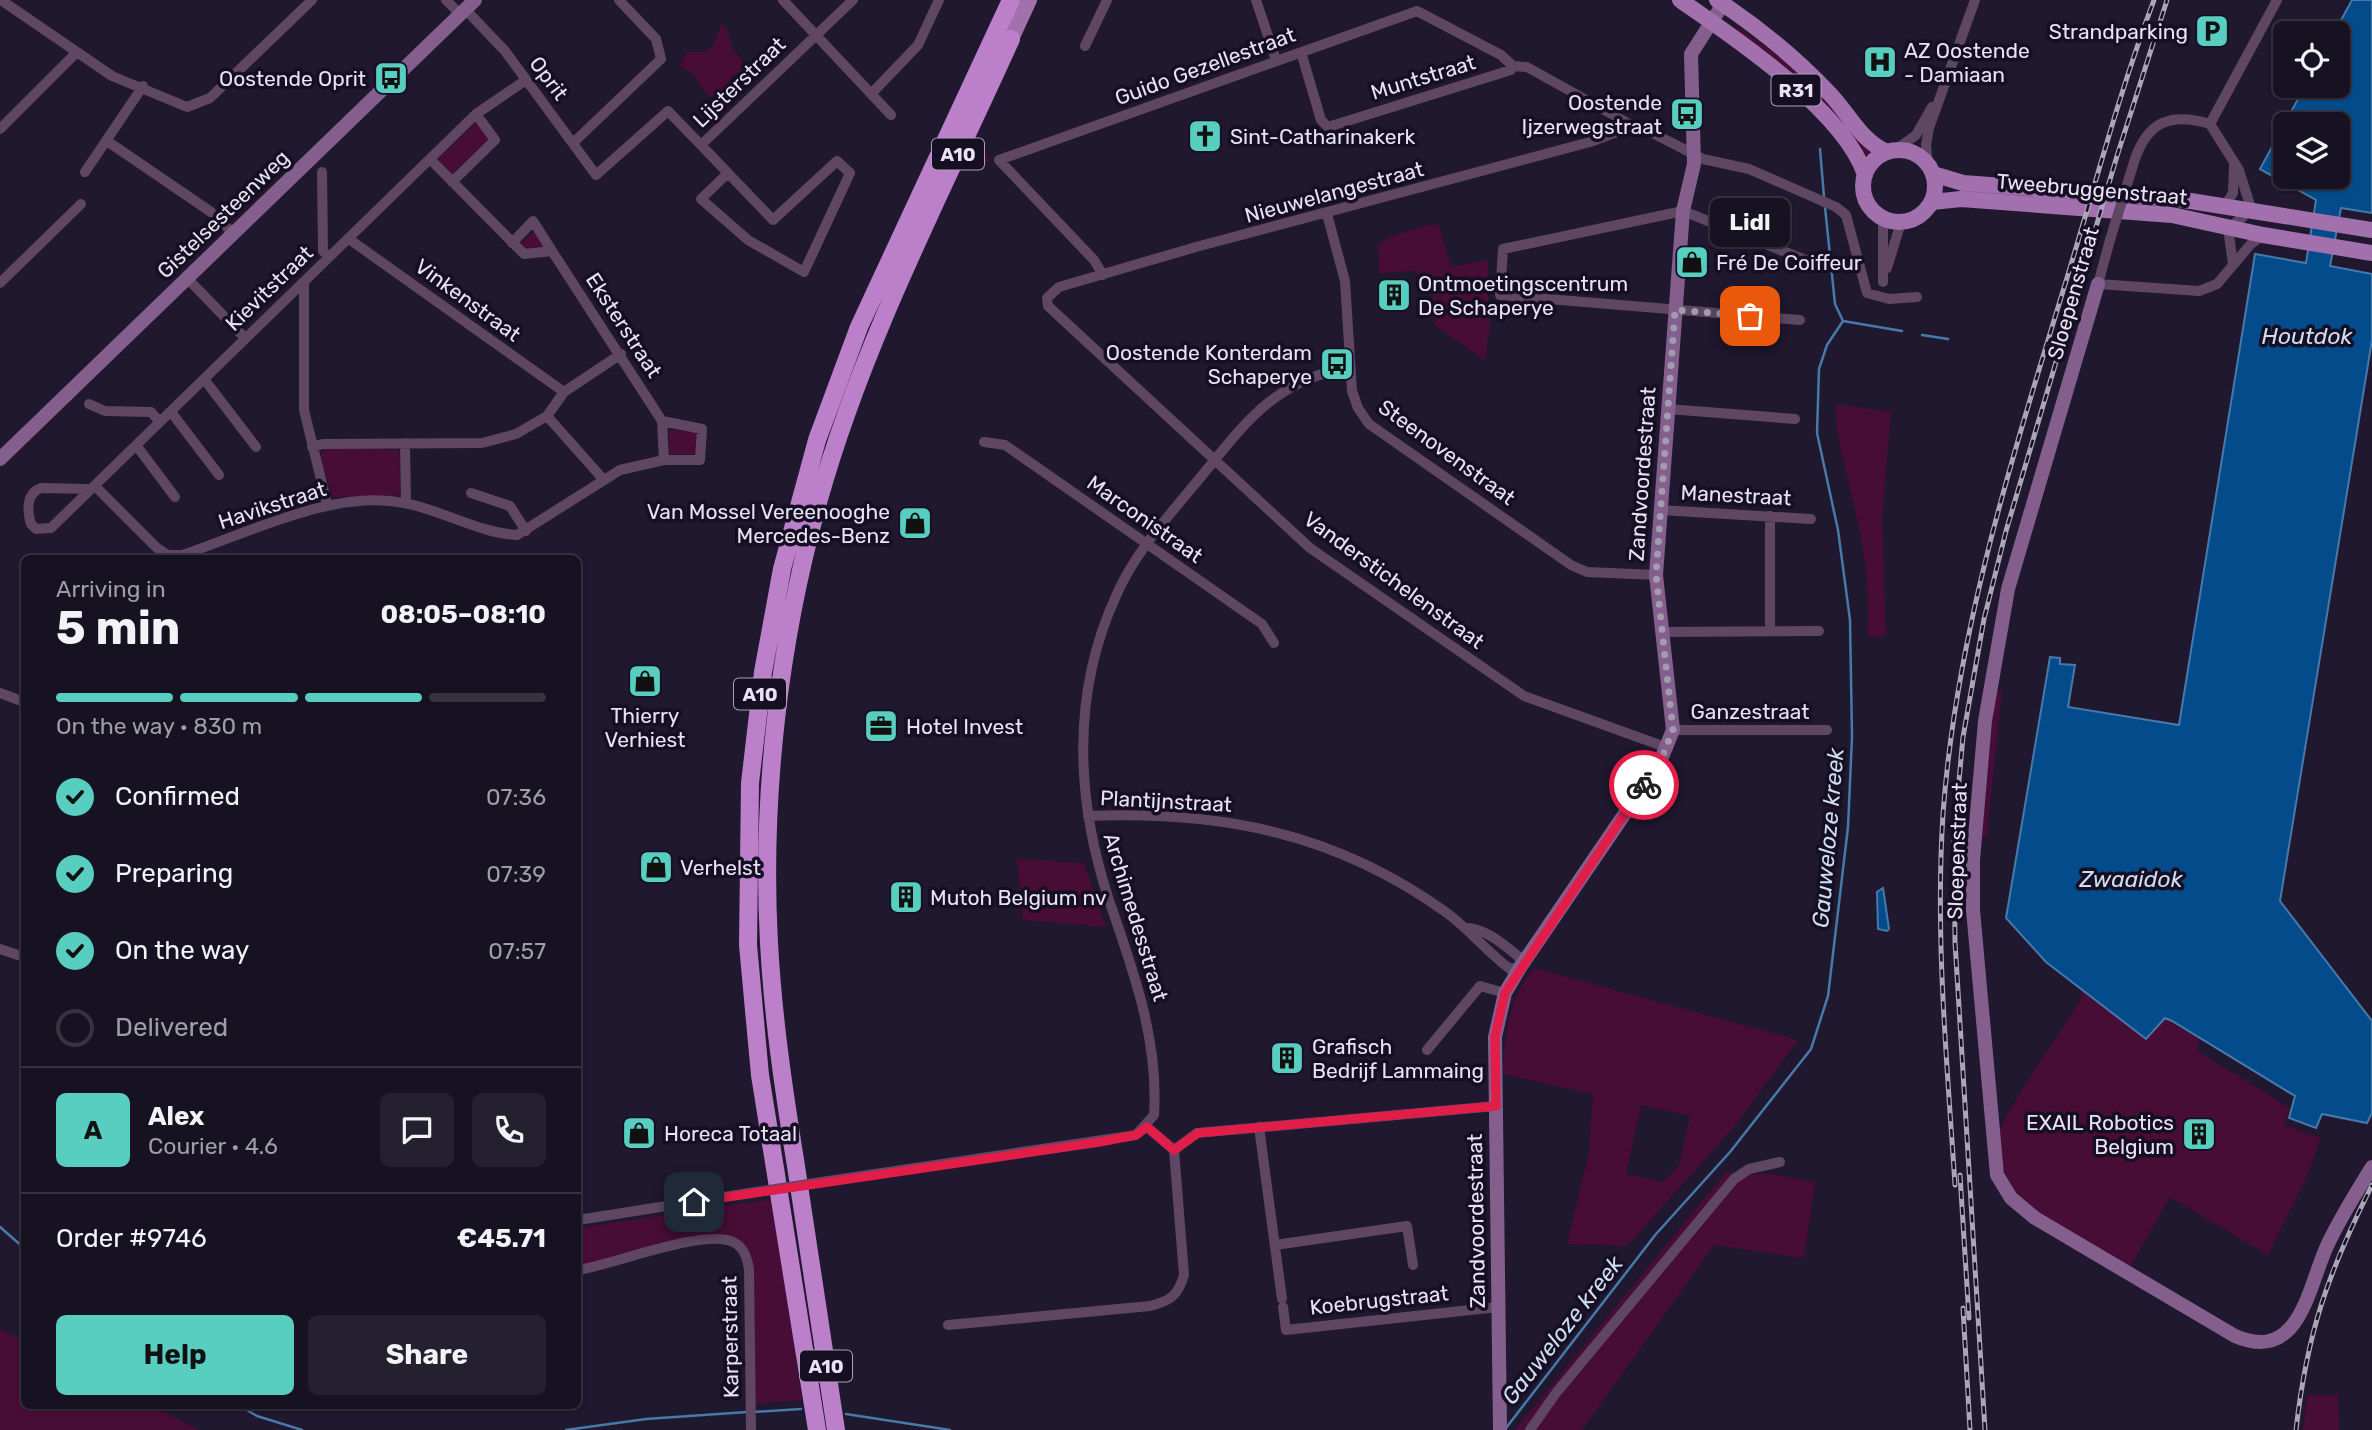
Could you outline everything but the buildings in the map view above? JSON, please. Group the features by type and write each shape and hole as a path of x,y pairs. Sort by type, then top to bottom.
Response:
{"highway":[{"name":"A10","path":"817,1430 760,1075 748,945 750,783 763,672 782,569 817,440 859,327 1010,0"},
{"name":"A10","path":"836,1430 781,1069 769,944 771,787 783,674 803,563 838,440 883,322 1011,39"}],"main road":[{"name":"A10","path":"1011,39 1029,0"},
{"name":"R31","path":"1680,0 1770,67 1806,99 1853,148 1865,175 1866,199 1882,218"},
{"name":"R31","path":"1722,1 1789,54 1833,97 1876,147 1890,152 1913,153 1930,170"},
{"name":"Zandvoordestraat","path":"1500,1422 1495,1037 1505,993 1668,748 1673,730 1656,575 1660,510 1684,211 1695,155 1691,54 1722,1"},
{"name":"Gistelsesteenweg","path":"0,459 467,8"},
{"path":"1865,175 1878,157 1890,152"},
{"path":"1882,218 1901,222 1924,212 1932,202 1935,184 1930,170"},
{"name":"Tweebruggenstraat","path":"1930,170 1963,183 2134,195 2225,206 2372,230"},
{"name":"Tweebruggenstraat","path":"1932,202 1961,199 2172,215 2307,244 2372,254"},
{"name":"Sloepenstraat","path":"2098,284 2016,555 1994,657 1985,721 1973,860 1973,910 1997,1175 2011,1198 2035,1218 2235,1336 2259,1342 2280,1336 2301,1314 2329,1241 2372,1167"}],"street":[{"path":"1,0 112,76 143,86 179,105 200,104 210,98 312,0"},
{"name":"Oprit","path":"446,0 467,8 505,51 596,174"},
{"path":"573,144 661,59 656,39 619,0"},
{"path":"783,0 891,115"},
{"name":"Lijsterstraat","path":"596,174 668,111 701,145 853,0"},
{"path":"872,93 918,45 939,0"},
{"path":"1085,46 1107,0"},
{"path":"1256,0 1276,60"},
{"path":"1930,170 1926,145 1929,128 1975,0"},
{"path":"2233,264 2228,228 2248,211 2250,205 2245,183 2221,136 2210,124 2277,0"},
{"name":"Guido Gezellestraat","path":"1103,275 1094,260 999,160 1409,13 1424,12 1501,55 1513,66"},
{"name":"Muntstraat","path":"1301,52 1324,125 1328,127 1511,70 1513,66"},
{"path":"0,129 76,53"},
{"path":"1513,66 1527,67 1633,126 1641,127 1695,155 1749,169 1836,207 1846,215 1867,293 1889,299 1917,297"},
{"name":"Kievitstraat","path":"92,487 34,490 30,496 31,524 44,530 51,528 476,114 526,80"},
{"path":"1890,152 1916,135 1947,83"},
{"path":"86,172 143,86"},
{"path":"452,182 495,140 476,114"},
{"name":"Sloepenstraat","path":"2098,284 2134,162 2146,135 2165,121 2189,117 2210,124"},
{"name":"Nieuwelangestraat","path":"1047,298 1059,287 1196,247 1590,142 1633,126"},
{"path":"107,141 211,212 233,233"},
{"path":"701,145 728,173 773,220 837,161 850,173 804,272 748,240 701,199 728,173"},
{"path":"430,159 524,254 552,251"},
{"path":"2225,206 2233,193 2234,165"},
{"path":"322,172 323,251 329,257"},
{"path":"0,283 81,204"},
{"path":"1800,320 1500,295 1503,249 1684,211 1808,261"},
{"name":"Steenovenstraat","path":"1327,214 1345,281 1352,391 1358,408 1369,424 1552,553 1587,572 1656,575"},
{"path":"1882,218 1884,282 1901,222"},
{"name":"Eksterstraat","path":"512,243 533,221 662,421 664,460"},
{"path":"2098,284 2199,291 2217,284 2263,235"},
{"name":"Vinkenstraat","path":"349,239 564,392"},
{"path":"187,278 245,338"},
{"path":"304,283 304,410 327,504"},
{"name":"Vanderstichelenstraat","path":"1047,298 1048,306 1310,548 1524,696 1668,748"},
{"path":"312,447 323,444 482,443 516,433 547,416 564,392 621,355"},
{"name":"Archimedesstraat","path":"1147,1127 1154,1115 1155,1100 1144,1008 1097,862 1082,775 1082,726 1094,661 1116,596 1147,543 1214,460 1278,393 1318,374 1350,367"},
{"path":"204,379 256,447"},
{"path":"89,404 105,411 151,412 160,422"},
{"path":"1668,409 1795,419"},
{"path":"171,412 219,475"},
{"path":"547,416 603,479"},
{"path":"471,493 510,506 526,531 603,479 643,463 700,460 702,429 662,421"},
{"name":"Marconistraat","path":"984,442 1005,445 1147,543 1262,624 1274,643"},
{"path":"405,443 406,503"},
{"path":"136,445 175,497"},
{"name":"Havikstraat","path":"92,487 157,548 168,555 182,555 327,504 370,499 406,503 502,534 517,535 526,531"},
{"name":"Manestraat","path":"1660,510 1811,519"},
{"path":"1770,516 1770,630"},
{"path":"1661,632 1819,631"},
{"path":"0,693 21,701"},
{"name":"Ganzestraat","path":"1673,730 1827,730"},
{"name":"Plantijnstraat","path":"1088,816 1134,814 1208,818 1300,837 1382,871 1468,928 1475,940 1510,969 1521,966 1519,957 1505,946 1480,929 1468,928"},
{"path":"0,949 21,956"},
{"path":"1427,1050 1480,986 1505,993"},
{"path":"1174,1150 1198,1133 1496,1106"},
{"path":"581,1220 1100,1142 1136,1135 1147,1127 1174,1150 1184,1275 1180,1290 1170,1301 1150,1306 948,1325"},
{"name":"Koebrugstraat","path":"1259,1127 1286,1330 1498,1307"},
{"path":"1530,1430 1556,1393 1734,1179 1749,1169 1780,1162"},
{"path":"1275,1245 1407,1226 1413,1265"},
{"name":"Karperstraat","path":"581,1269 683,1243 714,1238 737,1244 746,1255 749,1269 751,1429"}],"shaded area":[{"path":"721,23 727,29 733,49 747,67 731,77 722,94 709,97 694,75 680,65 687,52 703,52 714,45"},
{"path":"1737,27 1798,70 1874,151 1865,160 1735,30"},
{"path":"476,122 489,139 452,174 438,159"},
{"path":"984,144 989,161 974,172 970,169"},
{"path":"1438,223 1451,267 1488,260 1488,303 1493,303 1485,361 1435,325 1432,284 1418,285 1417,271 1379,273 1378,244 1397,234"},
{"path":"534,232 544,247 524,248 520,244"},
{"path":"1836,404 1891,412 1882,517 1886,636 1868,637 1863,552 1839,441"},
{"path":"669,430 697,431 696,454 669,454"},
{"path":"325,448 399,450 401,493 395,496 333,497 320,458"},
{"path":"1995,690 2002,691 1987,835 1982,839"},
{"path":"1017,859 1084,863 1106,927 1023,920"},
{"path":"1534,968 1798,1040 1735,1126 1627,1246 1567,1244 1589,1153 1593,1094 1503,1074 1505,1044 1513,1005","holes":["1641,1105 1690,1116 1679,1165 1663,1182 1626,1174"]},
{"path":"2082,987 2145,1039 2165,1018 2200,1039 2197,1051 2290,1108 2284,1125 2321,1138 2307,1176 2268,1255 2170,1197 2130,1267 2040,1214 2014,1190 2002,1163 1999,1133 2022,1090 2081,1000"},
{"path":"1726,1172 1778,1175 1815,1183 1804,1258 1714,1245 1582,1430 1515,1430"},
{"path":"772,1199 802,1400 754,1404 752,1266 724,1235 581,1265 581,1228"},
{"path":"0,1329 21,1340 21,1409 159,1409 199,1430 0,1430"},
{"path":"2307,1395 2338,1395 2339,1430 2303,1430"}],"water":[{"path":"2352,0 2372,0 2372,213 2341,208 2330,266 2372,274 2372,340 2280,901 2372,1021 2372,1113 2367,1123 2322,1114 2316,1128 2289,1118 2295,1096 2172,1021 2165,1018 2146,1039 2046,962 2006,918 2050,657 2060,658 2060,664 2075,665 2068,707 2179,725 2255,254 2306,263 2316,200 2296,189 2350,189 2350,112 2291,112 2298,98 2350,98 2350,21 2341,21"},
{"path":"2273,145 2273,176 2260,169"},
{"path":"1883,888 1889,929 1887,931 1878,929 1877,892"}],"waterway":[{"name":"Gauweloze kreek","path":"1820,149 1824,197"},
{"name":"Gauweloze kreek","path":"1506,1428 1656,1234 1730,1152 1811,1049 1828,996 1848,827 1852,737 1850,620 1838,530 1817,433 1819,369 1827,345 1843,321 1835,304 1825,207"},
{"path":"1843,321 1902,331"},
{"path":"1922,335 1948,339"},
{"name":"Gauweloze kreek","path":"0,1227 21,1245"},
{"name":"Gauweloze kreek","path":"245,1409 257,1416 302,1430"},
{"name":"Gauweloze kreek","path":"753,1412 801,1409"},
{"name":"Gauweloze kreek","path":"566,1430 646,1419 747,1412"},
{"name":"Gauweloze kreek","path":"846,1414 950,1430"}],"railway":[{"path":"1955,1185 1940,907 1943,814 1960,680 1988,549 2024,420 2117,108 2154,0"},
{"path":"1985,1430 1955,942 1954,835 1963,737 1984,619 2006,531 2117,156 2167,0"},
{"path":"1960,1175 1969,1318"},
{"path":"2296,1430 2313,1333 2343,1247 2372,1185"},
{"path":"1963,1308 1970,1430"}],"way so far":[{"path":"1644,785 1668,748 1673,730 1656,575 1675,310 1750,316"}],"place":[{"name":"Strandparking","path":"2212,31"},
{"name":"AZ Oostende - Damiaan","path":"1880,62"},
{"name":"Oostende Oprit","path":"391,78"},
{"name":"Oostende Ijzerwegstraat","path":"1687,114"},
{"name":"Sint-Catharinakerk","path":"1205,136"},
{"name":"Fré De Coiffeur","path":"1692,262"},
{"name":"Ontmoetingscentrum De Schaperye","path":"1394,295"},
{"name":"Lidl","path":"1750,316"},
{"name":"Oostende Konterdam Schaperye","path":"1337,364"},
{"name":"Van Mossel Vereenooghe Mercedes-Benz","path":"915,523"},
{"name":"Thierry Verhiest","path":"645,681"},
{"name":"Hotel Invest","path":"881,726"},
{"name":"Verhelst","path":"656,867"},
{"name":"Mutoh Belgium nv","path":"906,897"},
{"name":"Grafisch Bedrijf Lammaing","path":"1287,1058"},
{"name":"Horeca Totaal","path":"639,1133"},
{"name":"EXAIL Robotics Belgium","path":"2199,1134"}],"route":[{"path":"694,1202 993,1155 1100,1142 1136,1135 1147,1127 1174,1150 1198,1133 1496,1106 1495,1037 1505,993 1644,785"}],"water label":[{"name":"Houtdok","path":"2307,336"},
{"name":"Zwaaidok","path":"2131,879"}]}
